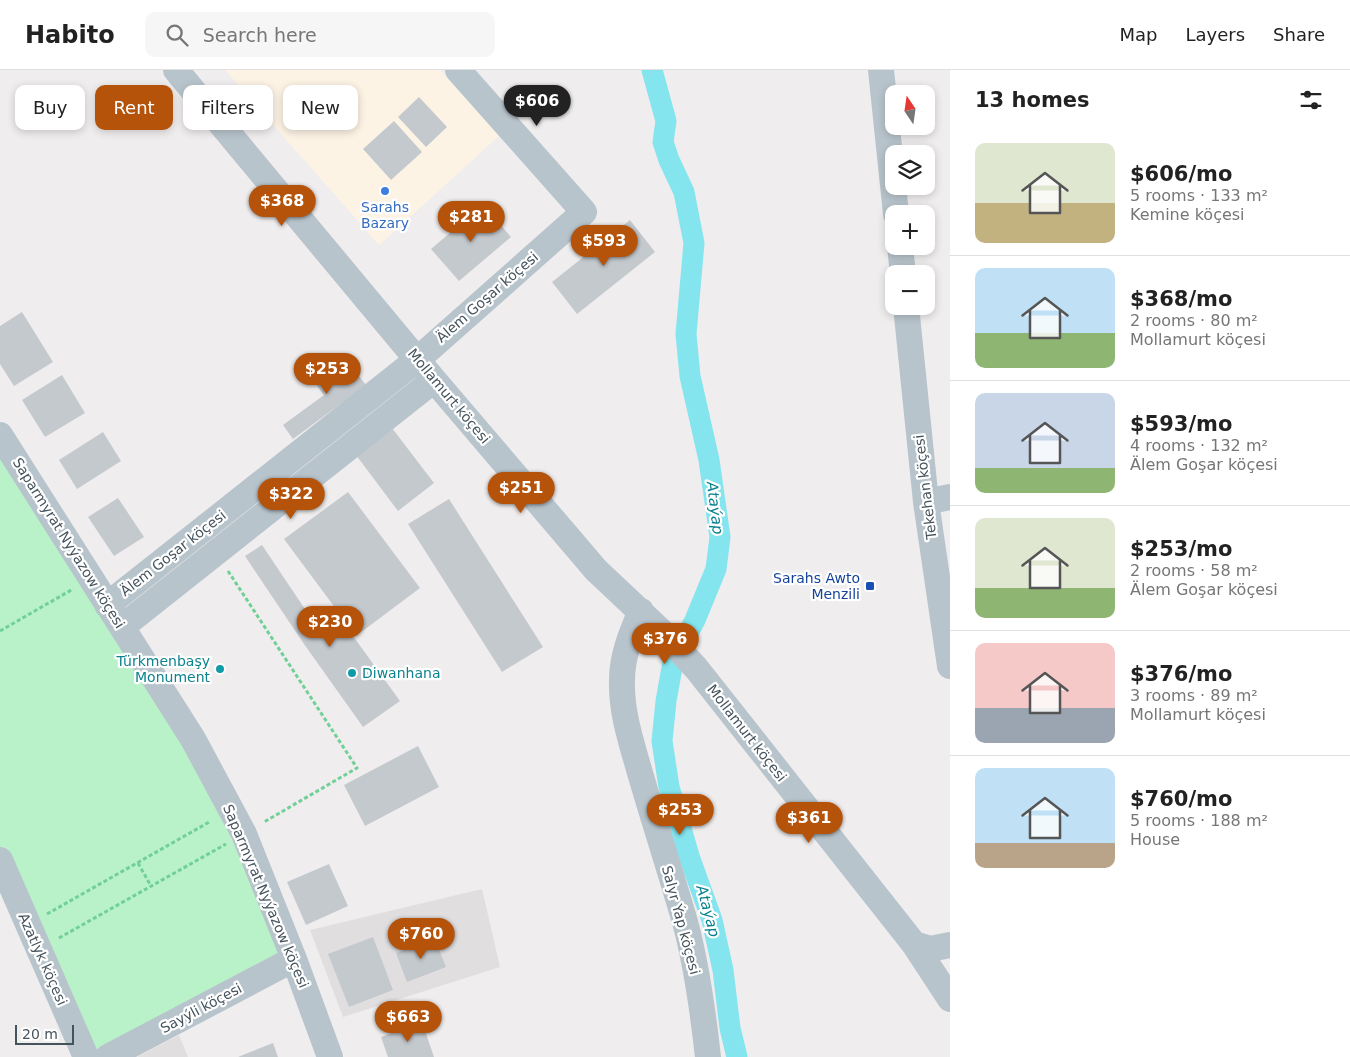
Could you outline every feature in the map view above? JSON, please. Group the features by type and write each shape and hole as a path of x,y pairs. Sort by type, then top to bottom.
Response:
{"street":[{"name":"Mollamurt köçesi","path":"176,70 434,380 596,570 641,611 696,668 914,944 950,999"},
{"name":"Älem Goşar köçesi","path":"107,605 418,359 584,212 458,70"},
{"path":"882,70 895,205"},
{"name":"Tekehan köçesi","path":"907,315 938,500 950,666"},
{"name":"Älem Goşar köçesi","path":"122,627 434,380"},
{"name":"Saparmyrat Nyýazow köçesi","path":"0,434 193,738 232,810 244,834 294,959 330,1057"},
{"name":"Salyr Ýap köçesi","path":"641,611 630,635 623,659 622,682 626,722 654,823 685,923 696,973 708,1057"},
{"name":"Azatlyk köçesi","path":"0,860 86,1057"},
{"path":"914,944 930,949 950,945"},
{"name":"Sayýli köçesi","path":"108,1057 294,959"}],"path":[{"path":"0,631 91,579"},
{"path":"28,925 232,810"},
{"path":"138,863 151,886"}],"shaded area":[{"name":"Sarahs Bazary","path":"225,70 440,70 499,136 379,245 273,125 273,85 238,85"},
{"path":"482,889 500,967 343,1017 310,930"},
{"path":"179,1035 188,1057 137,1057"}],"green space":[{"path":"0,435 122,627 294,959 86,1057 0,860"}],"building":[{"path":"419,97 447,127 426,147 398,117"},
{"path":"394,121 422,152 391,180 363,149"},
{"path":"483,205 511,237 459,281 431,249"},
{"path":"630,220 655,252 577,314 552,282"},
{"path":"22,312 53,362 14,386 0,364 0,326"},
{"path":"342,355 366,385 293,439 283,425 324,395 311,378"},
{"path":"62,375 85,413 45,437 22,400"},
{"path":"392,428 434,483 398,511 356,455"},
{"path":"103,432 121,461 77,489 59,460"},
{"path":"348,492 420,588 356,636 284,539"},
{"path":"118,498 144,537 114,556 88,517"},
{"path":"449,499 543,647 502,672 408,524"},
{"name":"Diwanhana","path":"262,545 321,633 340,618 400,701 363,727 245,556"},
{"path":"418,746 439,787 365,826 344,785"},
{"path":"329,864 348,906 306,925 287,882"},
{"path":"373,937 393,990 349,1007 328,954"},
{"path":"435,939 446,967 407,982 396,953"},
{"path":"422,1022 434,1057 388,1057 381,1037"},
{"path":"273,1043 278,1057 238,1057"}],"waterway":[{"name":"Ataýap","path":"652,70 666,121 663,142 684,192 694,243 686,334 690,376 709,460 720,537 716,569 695,620 673,662 666,701 662,741 669,787 689,856 712,920 723,970 730,1028 737,1057"}],"place":[{"name":"Sarahs Bazary","path":"385,191"},
{"name":"Sarahs Awto Menzili","path":"870,586"},
{"name":"Türkmenbaşy Monument","path":"220,669"},
{"name":"Diwanhana","path":"352,673"}]}
